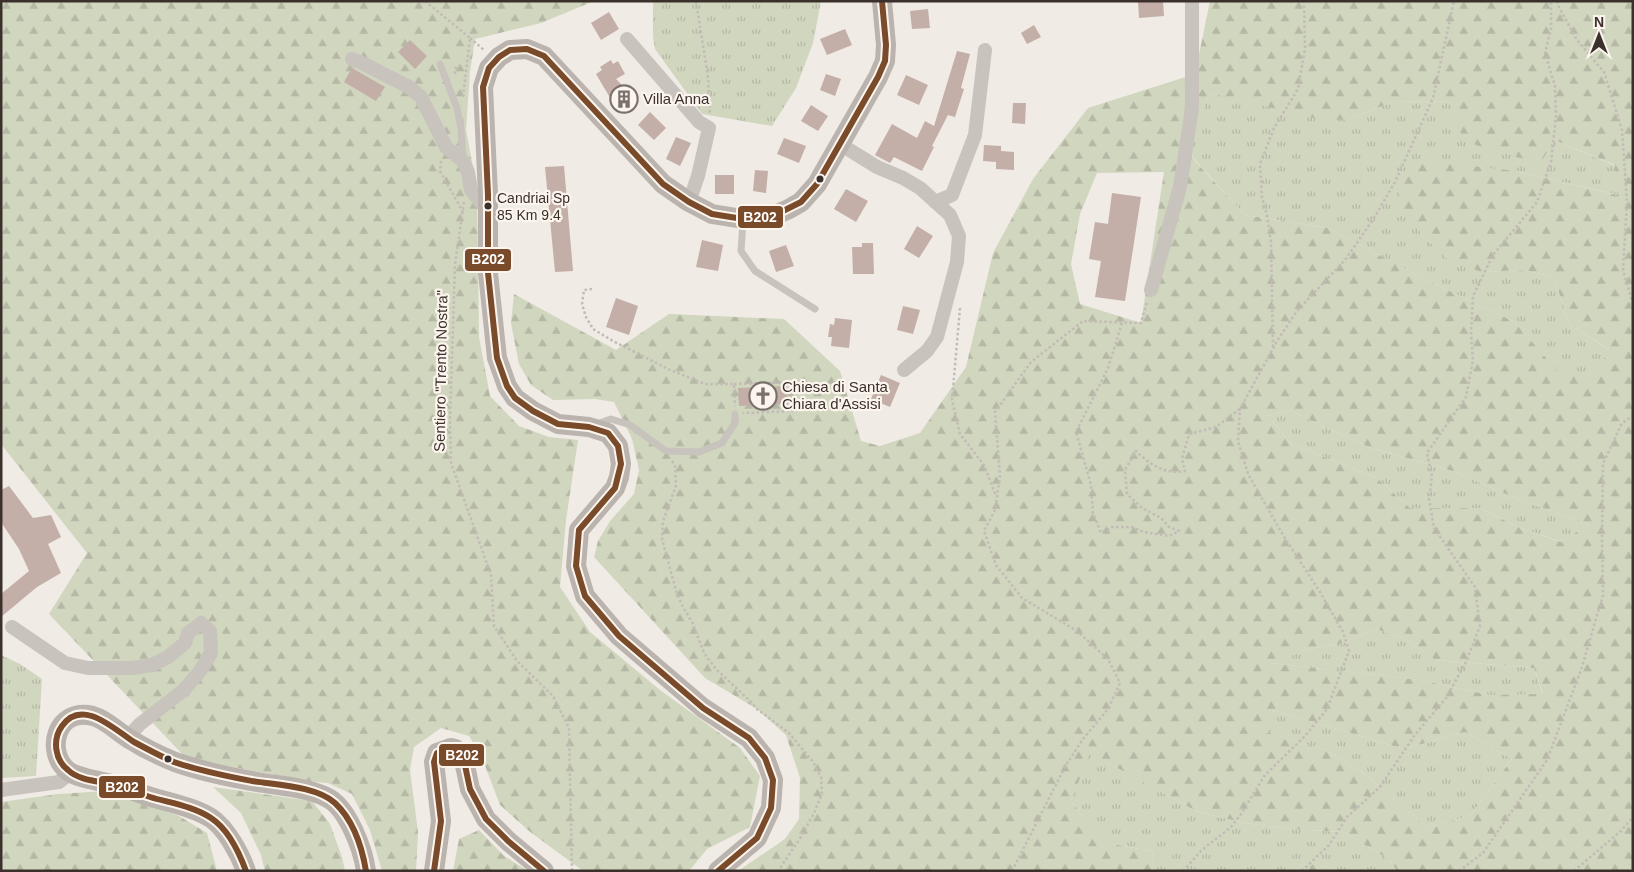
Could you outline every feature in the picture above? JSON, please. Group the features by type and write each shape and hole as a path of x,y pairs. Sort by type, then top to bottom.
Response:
{"main road":[{"path":"718,871 757,838 771,808 773,780 765,758 749,738 696,702 620,636 585,596 576,566 579,530 615,488 621,464 618,446 608,433 589,426 558,424 546,419 515,398 507,386 497,358 488,273 488,211 483,87 489,68 499,57 510,50 527,49 544,56 663,184 689,202 712,214 743,219 775,215 802,202 817,184 878,78 885,61 886,45 882,1"},
{"path":"246,871 240,855 230,839 213,819 195,810 117,785 70,773 61,765 57,756 59,729 64,722 80,714 101,718 127,738 175,762 236,779 297,789 326,797 340,807 353,831 365,863 366,871"},
{"path":"434,871 441,821 434,762 437,753 451,748 456,749 463,756 470,789 486,819 508,841 544,871"}],"street":[{"path":"1151,290 1180,188 1190,125 1192,108 1192,1"},
{"path":"627,39 699,122 708,128 698,176 689,202"},
{"path":"935,202 952,195 975,135 985,50"},
{"path":"352,60 362,63 409,87 421,97 446,147 463,161 468,172 471,190 488,211"},
{"path":"840,146 920,188 950,215 960,236 957,262 936,337 927,351 904,370"},
{"path":"12,627 65,663 88,668 133,668 152,665 168,657 185,643 188,633 201,622 210,631 210,653 200,671 184,690 140,724 127,738"},
{"path":"1,790 59,782 70,773"}],"lane":[{"path":"440,64 457,108 461,128 463,161"},
{"path":"743,219 741,251 756,271 815,309"},
{"path":"589,426 611,419 630,425 666,451 699,452 722,443 736,423 735,414"}],"path":[{"path":"425,1 470,38 463,104"},
{"path":"696,1 710,100 708,128"},
{"path":"1273,349 1271,242 1262,197 1260,164 1274,128 1298,89 1305,49 1304,1"},
{"path":"1122,323 1108,368 1076,432 1091,485 1093,513 1101,533 1112,527 1131,527 1144,532 1169,536 1179,531 1169,527 1161,518 1142,508 1127,494 1124,470 1136,451 1151,465 1176,473 1185,471 1182,458 1189,434 1216,427 1240,408 1273,349 1297,312 1345,260 1374,218 1395,182 1433,98 1454,1"},
{"path":"1302,871 1329,845 1347,817 1380,787 1414,736 1446,698 1466,662 1480,626 1475,587 1434,528 1429,499 1432,476 1427,453 1466,397 1473,360 1471,333 1473,296 1493,255 1537,202 1550,162 1556,116 1555,86 1545,53 1550,29 1551,1"},
{"path":"1557,1 1577,40 1604,72 1622,130 1627,202 1623,270 1633,304"},
{"name":"Sentiero \"Trento Nostra\"","path":"464,199 455,264 450,419 451,463 491,575 494,626 517,661 554,696 569,728 572,871"},
{"path":"592,289 584,290 582,304 586,317 593,329 668,369 705,384 791,382 793,411 735,414 734,384"},
{"path":"1012,871 1066,765 1083,739 1108,709 1120,683 1108,659 1077,631 1022,598 996,565 984,531 995,510 1000,476 995,412 1030,362 1083,321 1141,323 1151,290"},
{"path":"960,306 952,400 960,434 984,465 997,498"},
{"path":"1183,871 1202,850 1231,827 1265,775 1305,736 1327,709 1349,651 1344,632 1288,543 1248,474 1238,441 1240,408"},
{"path":"1460,871 1483,853 1547,760 1581,670 1603,595 1603,464 1622,423 1633,416"},
{"path":"666,451 675,465 676,486 663,521 662,539 677,594 692,622 704,654 716,669 757,710 789,732 813,762 821,777 822,794 814,813 801,837 778,871"},
{"path":"1574,871 1620,831 1633,817"}],"green space":[{"path":"1,1 594,1 541,23 475,39 470,72 466,130 477,189 479,337 490,396 519,426 549,437 578,440 566,520 560,587 590,632 660,690 740,748 760,776 750,827 707,849 689,871 583,871 529,831 500,805 481,755 469,736 441,728 414,747 410,770 418,832 416,871 382,871 370,830 352,794 328,783 306,781 186,758 49,614 87,553 1,444"},
{"path":"653,1 821,1 813,43 796,88 772,126 702,114 655,49"},
{"path":"1210,1 1633,1 1633,871 1397,871 1390,860 1343,832 1291,829 1244,823 1196,811 1090,753 1071,801 1082,815 1112,844 1152,851 1154,871 738,871 785,839 799,819 800,778 786,735 757,709 705,678 594,557 598,541 610,521 634,494 639,470 632,439 614,402 595,399 553,400 531,385 519,364 511,323 514,294 616,350 669,314 784,319 840,371 861,441 880,446 920,433 966,367 993,253 1033,179 1088,108 1195,74","holes":["1210,93 1314,118 1348,120 1392,102 1455,101 1455,128 1476,145 1540,164 1554,140 1615,165 1617,195 1516,171 1427,161 1403,178 1397,199 1424,237 1446,258 1481,272 1523,270 1554,277 1569,324 1609,349 1595,375 1558,372 1515,322 1424,279 1328,228 1245,215 1186,151","1164,172 1141,323 1080,304 1071,264 1080,214 1097,173","1288,410 1371,448 1456,472 1515,498 1589,524 1561,542 1520,528 1480,508 1410,508 1377,478 1291,444 1268,416","1376,629 1406,639 1435,660 1534,668 1543,694 1489,695 1421,680 1271,663 1304,650 1344,643","1273,710 1404,749 1465,732 1512,759 1471,815 1428,828 1362,772 1325,750 1267,732"]},
{"path":"1210,93 1348,120 1392,102 1456,101 1455,128 1554,140 1616,166 1618,195 1516,171 1412,219 1424,237 1481,272 1523,270 1554,277 1569,324 1610,350 1595,375 1558,373 1515,322 1424,279 1328,228 1245,215 1186,150"},
{"path":"1288,410 1371,448 1456,472 1515,498 1589,524 1562,542 1520,528 1480,508 1410,508 1377,478 1291,444 1268,416"},
{"path":"1376,629 1406,639 1435,660 1534,668 1543,695 1489,695 1421,680 1270,663 1304,650 1344,643"},
{"path":"1,655 20,664 42,679 36,776 1,778"},
{"path":"1273,710 1404,749 1465,732 1512,759 1471,815 1428,828 1362,772 1325,750 1266,732"},
{"path":"1089,752 1196,811 1244,823 1291,829 1343,832 1390,860 1397,871 1341,871 1326,866 1287,862 1292,871 1154,871 1152,851 1112,844 1082,815 1071,801"},
{"path":"213,787 312,801 330,824 345,871 265,871 261,855 241,813"},
{"path":"106,791 179,816 207,833 217,871 1,871 1,802 58,794"},
{"path":"479,830 504,856 528,871 453,871 459,839"},
{"path":"1286,861 1326,866 1341,871 1292,871"}],"building":[{"path":"1138,1 1163,1 1164,16 1139,18"},
{"path":"928,9 930,28 912,29 910,11"},
{"path":"609,12 619,29 601,40 591,23"},
{"path":"1034,25 1041,37 1027,44 1021,33"},
{"path":"845,29 852,45 827,55 820,39"},
{"path":"410,40 427,56 415,69 398,52"},
{"path":"957,51 970,54 961,88 964,89 955,117 948,115 922,171 894,157 890,163 875,155 892,124 917,138 925,121 934,126"},
{"path":"611,60 613,64 618,61 625,74 616,79 636,99 623,111 609,96 596,74 602,70 600,67"},
{"path":"352,68 385,87 376,101 344,82"},
{"path":"826,74 841,79 835,96 820,90"},
{"path":"906,75 928,85 919,105 897,95"},
{"path":"1013,103 1026,103 1025,124 1012,123"},
{"path":"811,105 828,116 818,131 801,121"},
{"path":"650,112 666,128 654,140 638,125"},
{"path":"676,137 691,143 680,166 666,159"},
{"path":"784,138 806,146 799,163 777,154"},
{"path":"984,145 1001,146 1001,151 1014,152 1014,170 996,169 996,162 983,161"},
{"path":"564,166 573,271 555,272 545,167"},
{"path":"755,170 768,171 766,193 753,191"},
{"path":"715,175 734,175 734,194 715,194"},
{"path":"846,189 868,201 856,222 834,209"},
{"path":"1112,193 1141,197 1125,301 1095,297 1101,261 1089,259 1095,222 1108,224"},
{"path":"917,226 933,236 919,258 904,249"},
{"path":"702,240 723,245 718,271 696,267"},
{"path":"862,243 873,243 874,274 853,274 852,247 862,247"},
{"path":"786,245 794,266 776,272 769,251"},
{"path":"616,298 638,306 629,335 606,327"},
{"path":"903,306 920,310 913,334 897,330"},
{"path":"835,318 852,320 849,348 831,346 832,337 828,337 830,324 834,325"},
{"path":"881,375 900,383 890,407 871,399"},
{"name":"Chiesa di Santa Chiara d'Assisi","path":"787,386 788,404 739,406 738,388"},
{"path":"9,486 33,518 51,515 61,537 48,544 61,573 37,587 1,617 1,594 29,571 19,549 1,522 1,490"}],"transit line":[{"name":"B202","path":"718,871 757,838 771,808 773,780 765,758 749,738 703,708 619,636 585,596 576,566 579,530 615,488 621,464 618,446 608,433 589,427 558,424 533,411 515,398 507,386 497,358 488,273 488,195 483,87 489,68 499,57 510,50 527,49 544,56 663,184 689,202 712,214 743,219 775,215 801,202 817,184 878,77 885,61 886,45 882,1"},
{"name":"B202","path":"246,871 236,849 223,828 197,810 116,785 82,778 72,773 60,761 56,750 57,737 62,726 70,718 79,715 89,715 108,724 134,742 174,762 222,775 307,790 327,797 335,803 352,826 359,843 366,871"},
{"name":"B202","path":"434,871 441,821 434,762 437,753 451,748 463,756 470,789 486,819 508,841 544,871"}],"place":[{"name":"Villa Anna","path":"624,99"},
{"name":"Candriai Sp 85 Km 9.4","path":"488,206"},
{"name":"Chiesa di Santa Chiara d'Assisi","path":"763,396"}]}
